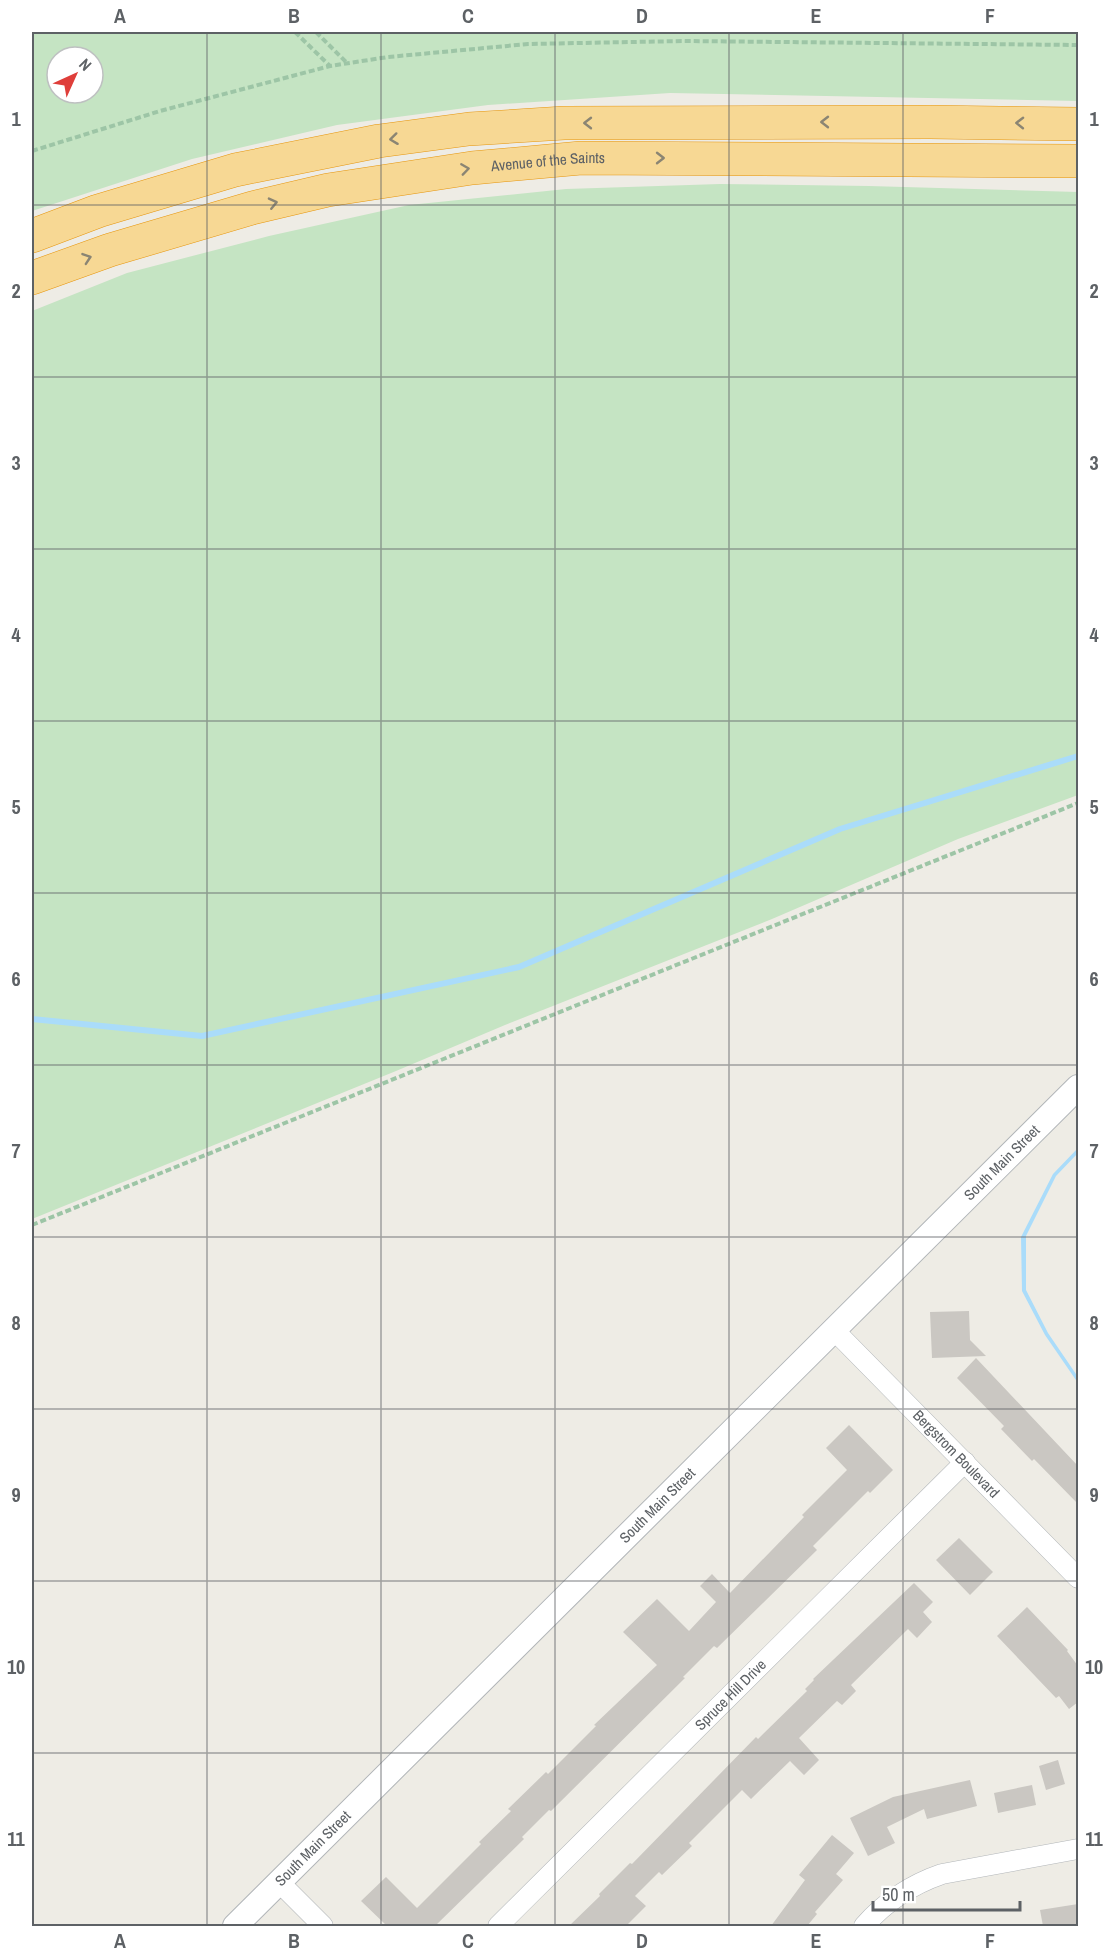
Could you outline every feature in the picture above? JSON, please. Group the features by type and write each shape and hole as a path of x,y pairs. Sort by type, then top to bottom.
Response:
{"highway":[{"path":"32,236 98,211 235,170 380,141 469,129 564,123 1078,124"},
{"name":"Avenue of the Saints","path":"32,278 122,246 252,208 328,190 472,168 581,158 1078,161"}],"street":[{"name":"South Main Street","path":"235,1926 1078,1087"},
{"name":"Bergstrom Boulevard","path":"834,1330 1078,1578"},
{"name":"Spruce Hill Drive","path":"498,1926 965,1462"},
{"path":"864,1926 881,1907 899,1893 921,1881 942,1874 1078,1849"},
{"path":"279,1882 323,1926"}],"path":[{"path":"295,32 330,66"},
{"path":"316,32 346,63"},
{"path":"32,151 160,111 330,66 387,57 539,44 696,41 1078,45"},
{"path":"32,1225 1078,803"}],"green space":[{"path":"32,32 1078,32 1078,101 670,93 488,105 337,125 192,159 32,211"},
{"path":"720,184 1078,192 1078,795 958,839 772,919 505,1025 32,1219 32,311 127,273 269,236 409,205 566,189"}],"water":[{"path":"1078,1148 1078,1153 1056,1176 1026,1236 1026,1290 1048,1333 1078,1377 1078,1383 1045,1335 1022,1291 1021,1237 1053,1174"}],"building":[{"path":"969,1311 970,1340 986,1356 932,1358 930,1312"},
{"path":"976,1358 1078,1466 1078,1504 1001,1429 1004,1426 957,1378"},
{"path":"849,1425 893,1470 870,1493 868,1491 813,1546 817,1550 717,1648 714,1646 683,1677 685,1678 551,1811 549,1810 522,1837 524,1839 435,1926 387,1926 361,1901 386,1877 417,1908 481,1844 479,1842 511,1811 508,1809 546,1772 548,1774 596,1726 594,1725 657,1665 623,1632 657,1599 689,1631 716,1602 700,1586 712,1574 730,1593 847,1470 826,1448"},
{"path":"959,1538 993,1572 970,1595 936,1560"},
{"path":"914,1583 933,1602 923,1612 932,1622 917,1638 908,1629 851,1685 856,1691 842,1705 837,1701 799,1738 819,1760 804,1775 790,1761 751,1799 742,1790 689,1843 692,1846 662,1875 659,1872 635,1896 646,1906 626,1926 569,1926 756,1737 758,1739 807,1691 805,1689 813,1679"},
{"path":"1027,1607 1068,1650 1078,1666 1078,1702 1069,1709 1059,1696 1056,1698 997,1636"},
{"path":"1058,1760 1065,1784 1046,1790 1039,1766"},
{"path":"970,1780 977,1806 927,1819 924,1809 887,1827 895,1843 868,1856 850,1818 893,1797"},
{"path":"1032,1785 1036,1805 998,1813 994,1793"},
{"path":"832,1835 854,1853 836,1874 843,1880 815,1912 817,1914 807,1926 771,1926 805,1880 799,1875"},
{"path":"1078,1904 1078,1926 1043,1926 1040,1910"}],"waterway":[{"path":"32,1019 202,1036 519,967 840,829 1078,756"}]}
